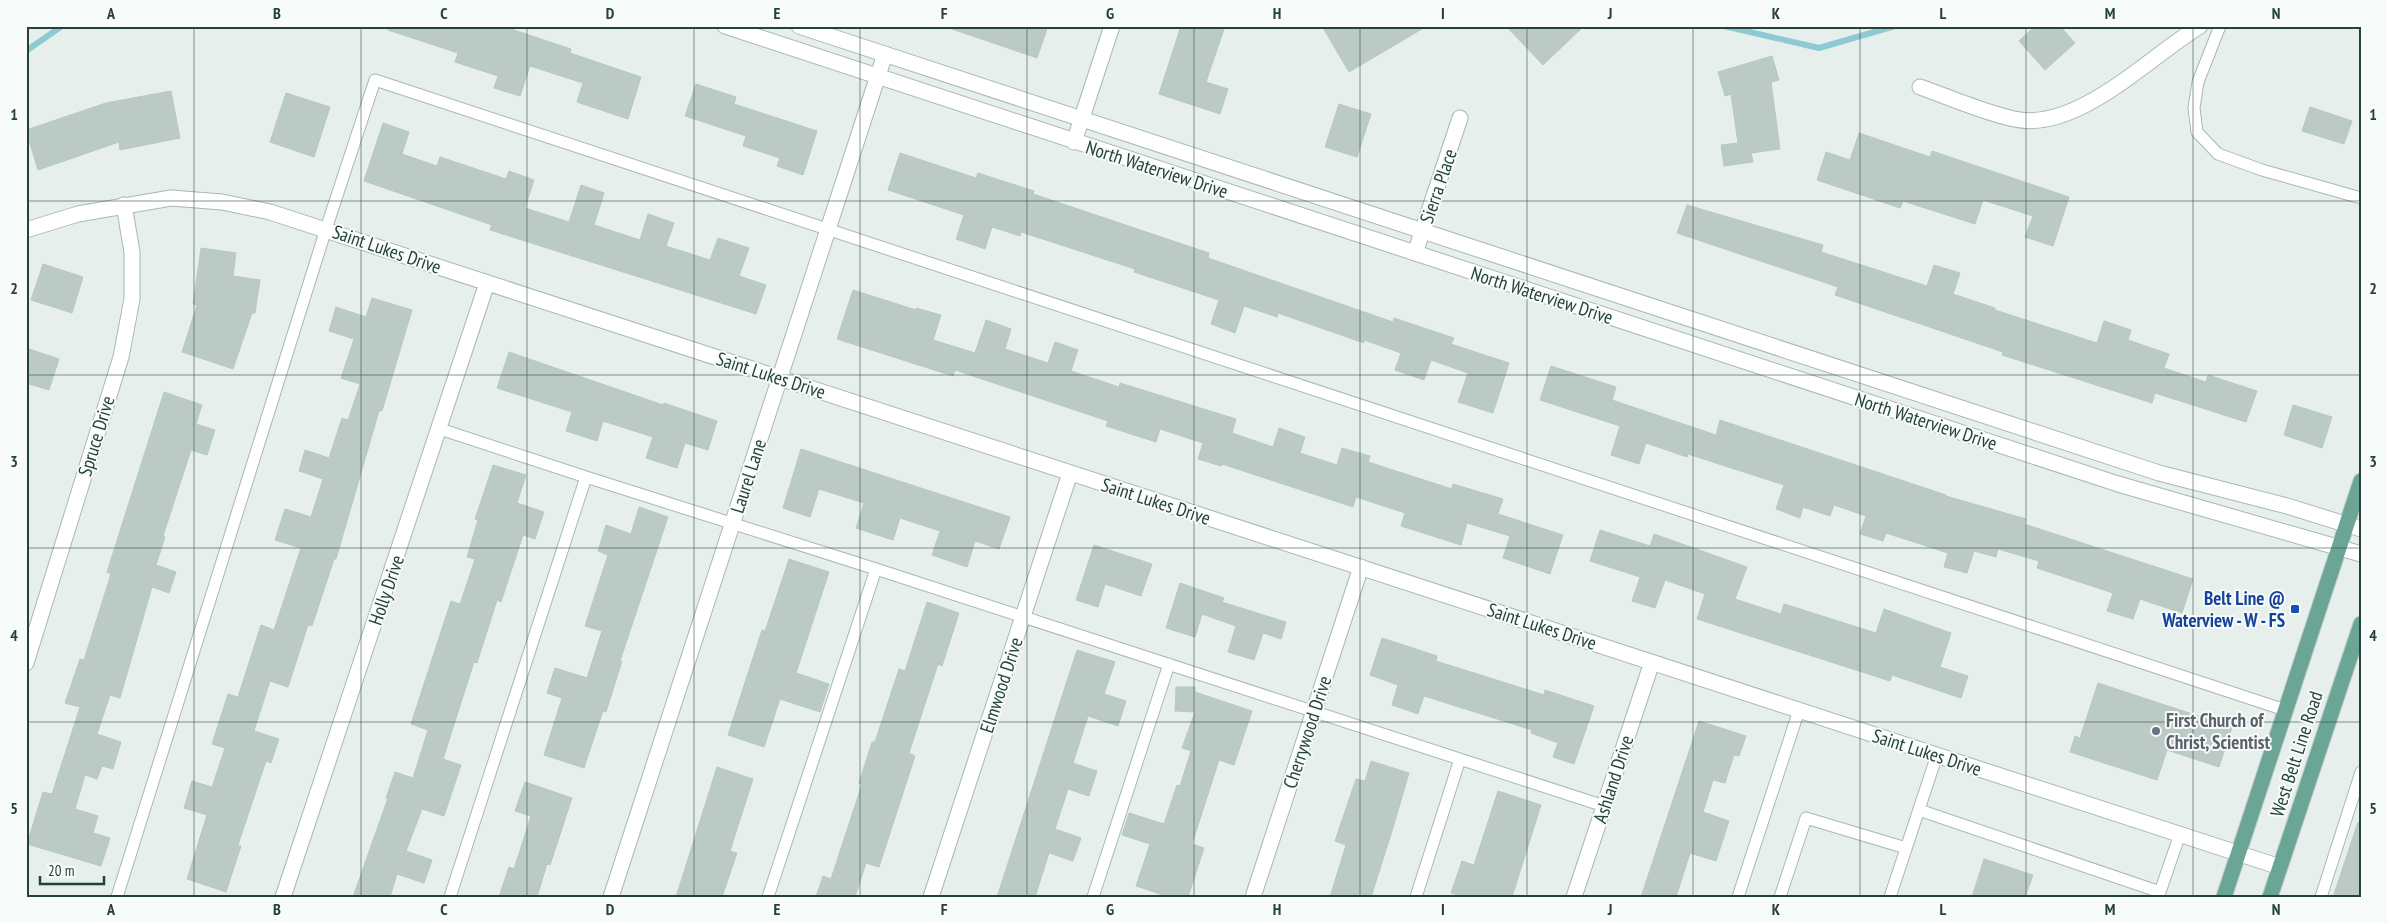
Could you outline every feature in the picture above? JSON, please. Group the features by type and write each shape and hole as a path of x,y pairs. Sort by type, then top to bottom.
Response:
{"main road":[{"name":"West Belt Line Road","path":"2224,897 2339,547 2354,527 2361,481"},
{"name":"West Belt Line Road","path":"2270,897 2361,624"}],"street":[{"name":"North Waterview Drive","path":"799,26 2159,473 2287,506 2354,527"},
{"path":"1074,142 1112,26"},
{"path":"1920,87 2016,120 2041,120 2072,111 2094,101 2200,26"},
{"name":"North Waterview Drive","path":"731,27 1074,142 2118,484 2361,554"},
{"name":"Laurel Lane","path":"611,897 885,54"},
{"name":"Sierra Place","path":"1415,253 1460,118"},
{"name":"Saint Lukes Drive","path":"26,230 78,214 171,198 222,202 270,212 2280,867"},
{"name":"Spruce Drive","path":"26,663 121,357 132,299 132,252 124,205"},
{"name":"Holly Drive","path":"283,897 487,283"},
{"name":"Elmwood Drive","path":"931,897 1070,473"},
{"name":"Cherrywood Drive","path":"1253,897 1361,567"},
{"name":"Ashland Drive","path":"1574,897 1652,662"}],"lane":[{"path":"2220,26 2198,82 2194,108 2197,132 2218,154 2262,170 2361,198"},
{"path":"117,897 326,229 376,80 2285,710"},
{"path":"440,429 876,568 1023,618 1314,710 1604,806"},
{"path":"450,897 586,477"},
{"path":"768,897 876,568"},
{"path":"1093,897 1168,664"},
{"path":"1738,897 1799,710"},
{"path":"1890,897 1937,755"},
{"path":"1416,897 1460,759"},
{"path":"2321,897 2361,772"},
{"path":"1919,810 2160,892 2180,834"},
{"path":"1780,897 1806,818 1906,848"}],"building":[{"path":"389,26 502,26 571,49 570,53 641,77 628,119 577,102 583,83 530,66 520,96 494,88 498,76 455,62 458,53 388,30"},
{"path":"953,26 1048,26 1037,58 952,29"},
{"path":"1181,26 1225,26 1206,82 1228,89 1220,114 1159,94"},
{"path":"1322,26 1427,26 1349,72"},
{"path":"1506,26 1584,26 1543,65"},
{"path":"2035,26 2060,26 2075,43 2045,70 2019,41"},
{"path":"1772,56 1779,80 1771,82 1780,149 1751,153 1753,162 1724,166 1721,145 1738,143 1731,94 1725,96 1718,72"},
{"path":"696,84 736,97 734,104 817,131 803,175 777,166 780,158 743,146 746,136 685,116"},
{"path":"171,91 180,138 120,150 119,142 38,170 26,130 106,103"},
{"path":"286,93 330,107 314,157 270,142"},
{"path":"1339,104 1371,114 1357,157 1325,147"},
{"path":"2310,107 2352,121 2344,144 2302,131"},
{"path":"383,123 409,132 402,154 437,166 440,157 506,179 509,171 534,180 525,208 569,222 581,185 604,193 594,225 640,240 648,214 674,223 666,246 710,260 718,238 749,248 739,276 766,285 756,314 490,230 492,225 364,181"},
{"path":"1859,133 1930,157 1932,151 2069,197 2053,246 2025,237 2033,216 1983,200 1975,224 1903,201 1900,208 1817,180 1826,152 1850,160"},
{"path":"900,153 976,178 978,173 1034,191 1033,194 1209,253 1208,258 1393,322 1394,318 1454,338 1451,344 1509,363 1493,413 1458,402 1468,373 1431,360 1424,380 1395,370 1401,353 1364,340 1364,343 1278,313 1277,317 1244,306 1235,333 1211,324 1219,300 1134,272 1135,269 1021,232 1020,236 992,227 985,249 956,239 964,215 888,190"},
{"path":"1687,205 1823,245 1821,252 1927,286 1934,265 1960,273 1953,294 1995,308 1995,310 2097,343 2104,321 2131,330 2128,340 2169,354 2164,368 2206,382 2208,375 2257,391 2246,422 2155,393 2152,403 2002,355 2003,352 1835,295 1838,287 1677,233"},
{"path":"201,248 236,253 233,276 260,280 255,313 252,313 233,369 182,352 197,305 193,304"},
{"path":"43,264 83,277 72,313 31,300"},
{"path":"853,290 916,310 916,308 941,315 933,340 975,353 986,320 1011,329 1005,349 1048,363 1055,342 1078,350 1071,371 1119,387 1120,383 1236,419 1232,433 1273,447 1279,428 1305,437 1300,453 1337,465 1342,448 1370,456 1368,462 1452,489 1453,484 1503,499 1498,514 1563,535 1550,574 1503,558 1510,536 1467,523 1461,545 1401,526 1405,513 1356,497 1353,507 1222,464 1221,466 1198,459 1203,443 1160,429 1156,442 1106,426 1108,421 955,370 953,376 837,339"},
{"path":"372,298 412,310 382,411 379,411 336,559 334,559 312,626 308,625 288,687 270,681 254,731 279,739 271,763 266,761 238,845 241,846 226,892 187,879 207,815 184,808 192,781 212,787 225,748 212,744 228,694 238,697 261,625 274,630 301,548 275,540 285,509 311,517 323,479 299,471 305,450 329,458 342,418 348,420 360,384 341,378 354,339 329,331 336,307 366,317"},
{"path":"26,348 59,359 49,390 26,383"},
{"path":"509,352 663,405 664,403 717,421 708,450 685,443 677,468 646,458 653,437 603,421 597,441 566,431 572,412 497,388"},
{"path":"1551,366 1616,387 1612,400 1716,435 1720,420 1946,496 2026,519 2024,524 2193,579 2182,613 2140,599 2133,619 2107,611 2113,593 2037,568 2039,561 1998,549 1996,557 1974,551 1967,573 1944,567 1948,553 1886,533 1883,541 1860,534 1866,516 1834,505 1830,516 1803,507 1800,518 1776,509 1784,485 1688,454 1687,457 1646,443 1639,464 1611,455 1620,426 1540,400"},
{"path":"164,392 202,405 196,424 215,430 207,455 191,450 163,536 165,537 156,565 176,572 169,593 152,587 120,698 110,695 97,734 121,742 113,769 102,766 97,779 85,775 75,809 98,816 93,833 110,838 101,866 27,844 43,792 52,794 80,707 65,703 80,659 84,660 111,574 107,572"},
{"path":"2293,405 2332,417 2322,448 2284,435"},
{"path":"801,449 1010,517 999,549 975,541 967,567 932,555 940,531 900,518 893,540 856,528 864,503 819,489 810,517 783,508"},
{"path":"493,465 526,475 517,503 544,512 535,539 523,535 501,602 497,600 477,663 474,662 443,759 461,765 444,816 422,809 406,851 432,860 424,883 397,874 390,897 353,897 388,798 386,798 395,772 413,778 428,730 411,724 451,601 460,604 475,559 467,557 478,520 475,519"},
{"path":"639,507 668,517 620,661 622,661 606,712 603,711 584,768 544,755 562,698 547,693 555,668 587,678 602,631 585,626 608,555 598,551 606,525 631,534"},
{"path":"1600,530 1650,546 1654,534 1747,567 1735,599 1781,614 1784,604 1876,633 1884,609 1951,633 1940,667 1968,676 1961,698 1892,675 1890,681 1697,619 1705,594 1665,580 1655,608 1632,601 1640,577 1590,561"},
{"path":"1094,545 1152,564 1141,596 1105,584 1098,607 1076,600"},
{"path":"789,559 829,572 796,673 829,684 820,712 780,699 764,747 728,735 762,630 765,631"},
{"path":"1180,583 1224,598 1222,602 1286,622 1281,639 1263,633 1254,660 1228,652 1236,626 1202,614 1195,637 1166,628"},
{"path":"927,602 959,613 942,666 938,664 909,753 915,756 879,867 866,863 855,897 816,897 823,876 831,879 862,784 859,783 872,742 875,742 899,669 905,671"},
{"path":"1382,638 1437,656 1436,661 1544,695 1545,690 1594,706 1574,764 1553,757 1558,743 1531,733 1532,730 1424,696 1418,714 1392,705 1398,685 1370,675"},
{"path":"1077,650 1115,662 1104,694 1126,701 1118,726 1088,716 1073,763 1097,771 1089,796 1068,789 1055,829 1081,838 1073,861 1049,853 1035,897 997,897"},
{"name":"First Church of Christ, Scientist","path":"2098,683 2232,727 2219,767 2167,750 2157,780 2070,752 2075,736 2080,738"},
{"path":"1176,687 1195,687 1195,692 1252,711 1234,765 1219,760 1192,844 1204,848 1188,897 1169,897 1136,886 1150,844 1122,835 1129,813 1164,824 1177,785 1180,786 1191,751 1182,748 1195,712 1175,711"},
{"path":"1699,721 1746,736 1739,756 1734,755 1725,783 1713,780 1703,812 1729,821 1716,861 1690,853 1676,897 1641,897"},
{"path":"1371,761 1409,773 1392,831 1371,897 1330,897 1346,845 1335,841 1356,779 1365,781"},
{"path":"717,767 753,779 730,851 737,853 722,897 676,897"},
{"path":"525,782 572,798 550,865 547,864 537,897 499,897 509,867 514,869 531,816 515,811"},
{"path":"1498,791 1541,805 1512,897 1464,897 1451,893 1462,861 1474,865"},
{"path":"2358,822 2361,822 2361,897 2333,897"},
{"path":"1984,859 2033,875 2025,897 1972,897"}],"waterway":[{"path":"26,51 62,26"},
{"path":"1724,26 1819,48 1895,26"}],"place":[{"name":"Belt Line @ Waterview - W - FS","path":"2295,609"},
{"name":"First Church of Christ, Scientist","path":"2156,731"}]}
